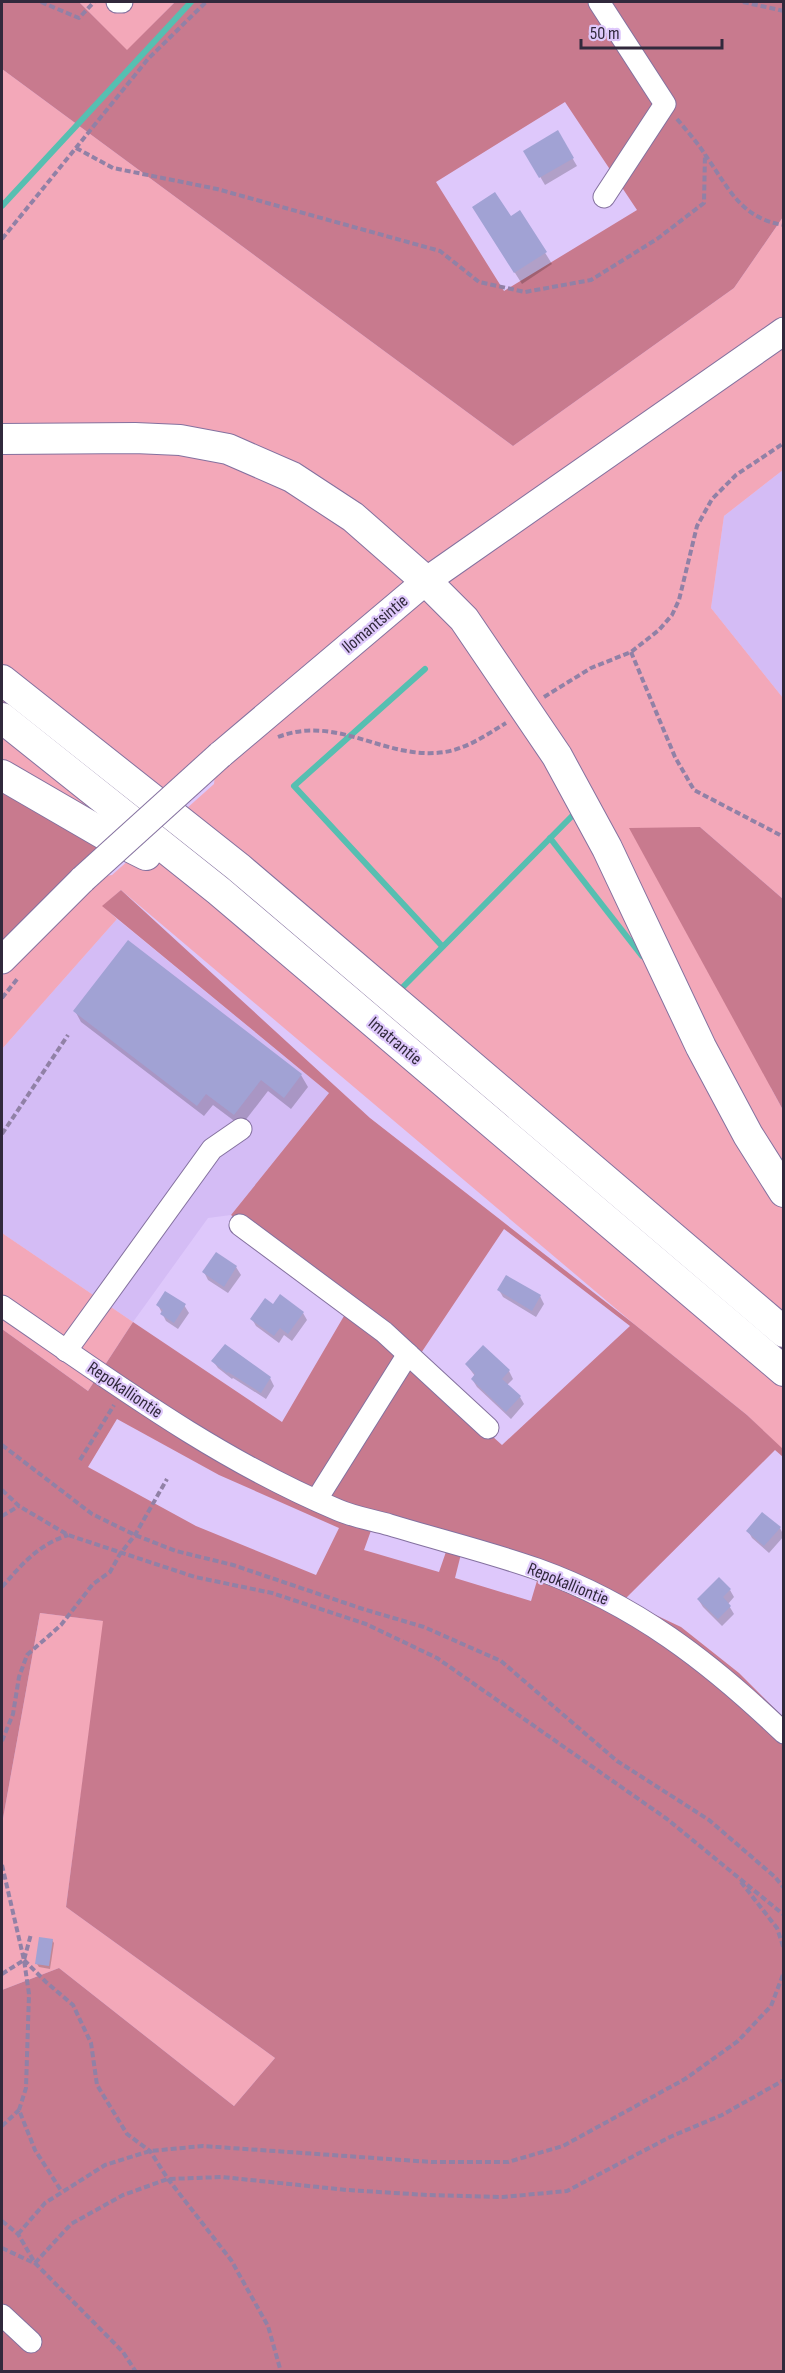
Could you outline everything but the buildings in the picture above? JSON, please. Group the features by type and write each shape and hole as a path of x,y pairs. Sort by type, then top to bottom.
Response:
{"highway":[{"path":"2,439 146,438 180,440 228,449 292,477 353,517 426,581 464,619 557,756 607,848 701,1047 748,1135 783,1192"},
{"name":"Imatrantie","path":"2,680 238,867 783,1332"},
{"name":"Imatrantie","path":"2,718 219,891 783,1371"},
{"path":"2,775 102,833 219,891"}],"main road":[{"name":"Ilomantsintie","path":"2,960 83,879 220,755 426,581 783,331"}],"street":[{"path":"599,2 665,104 604,197"},
{"path":"66,1351 213,1149 241,1129"},
{"path":"240,1225 384,1332 488,1428"},
{"name":"Repokalliontie","path":"2,1306 187,1431 275,1482 338,1510 538,1570 612,1601 649,1622 700,1658 783,1733"},
{"path":"317,1499 408,1354"},
{"path":"2,2315 31,2342"}],"path":[{"path":"41,2 79,18 94,2"},
{"path":"2,239 148,59 206,2"},
{"path":"743,2 783,11"},
{"path":"665,104 705,154 732,197 751,213 774,224 783,225"},
{"path":"76,148 113,168 217,189 441,251 479,282 525,292 591,280 657,239 704,203 705,154"},
{"path":"544,697 591,668 631,652 659,630 672,615 684,583 697,526 712,499 736,475 783,443"},
{"path":"631,652 675,757 694,790 783,837"},
{"path":"269,741 297,731 325,730 404,751 436,753 457,749 477,741 509,721"},
{"path":"2,1134 68,1035"},
{"path":"80,1460 115,1404 114,1400"},
{"path":"2,1445 92,1514 135,1535 176,1551 233,1565 424,1627 501,1661 616,1761 709,1820 776,1877 783,1888"},
{"path":"2,1741 13,1714 19,1677 27,1655 61,1624 93,1584 110,1572 135,1535 167,1479"},
{"path":"2,1490 19,1506 68,1535 195,1577 272,1593 324,1610 366,1624 437,1658 667,1819 783,1915"},
{"path":"2,1516 19,1506"},
{"path":"2,1587 23,1563 49,1542 68,1535"},
{"path":"2,1865 24,1960 29,1994 26,2088 19,2110 2,2126"},
{"path":"735,1874 777,1928 783,1949"},
{"path":"2,1974 24,1960 31,1934"},
{"path":"24,1960 73,2005 91,2043 97,2085 127,2134 150,2151 168,2179 231,2260 268,2326 281,2372"},
{"path":"18,2234 45,2203 105,2164 150,2151 203,2146 431,2162 508,2162 563,2146 685,2079 738,2042 771,2006 783,1972"},
{"path":"35,2263 71,2224 123,2196 168,2179 222,2176 427,2196 503,2197 567,2191 670,2137 723,2115 783,2080"},
{"path":"19,2110 35,2150 63,2192"},
{"path":"2,2221 18,2234 35,2263 123,2352 136,2372"},
{"path":"2,2247 35,2263"}],"shaded area":[{"path":"2,2 79,2 127,50 175,2 783,2 783,217 734,288 513,446 2,69","holes":["565,102 637,210 504,291 436,182"]},
{"path":"79,2 175,2 127,51"},
{"path":"2,69 513,446 734,288 783,217 783,470 724,516 711,608 783,698 783,899 700,827 771,1088 783,1110 783,1450 747,1415 634,1324 121,890 103,906 117,919 2,1049 2,976 105,876 112,875 214,784 216,765 436,582 303,469 2,428"},
{"path":"2,448 226,456 288,484 413,578 115,831 2,770"},
{"path":"783,470 783,698 711,608 724,516"},
{"path":"2,782 108,841 2,948"},
{"path":"700,827 783,899 783,1110 629,828"},
{"path":"121,890 370,1118 634,1324 747,1415 783,1449 783,1457 775,1450 624,1600 681,1627 739,1673 783,1717 783,2371 2,2371 2,1990 59,1968 234,2106 275,2058 66,1907 103,1621 40,1613 2,1824 2,1329 88,1391 133,1322 282,1422 351,1304 231,1215 329,1093 102,906","holes":["504,1229 630,1326 502,1445 413,1365","117,1419 219,1475 339,1528 316,1575 196,1526 88,1467","373,1525 448,1546 439,1572 364,1550","462,1550 539,1574 531,1601 455,1578"]},
{"path":"117,919 329,1093 231,1215 208,1218 133,1322 2,1233 2,1049"},
{"path":"2,1233 133,1322 88,1391 2,1329"},
{"path":"40,1613 104,1621 66,1907 275,2058 234,2106 59,1968 2,1990 2,1824"}],"waterway":[{"path":"2,206 191,2"},
{"path":"425,669 294,786 442,946"},
{"path":"398,992 576,812"},
{"path":"550,838 642,956"}]}
